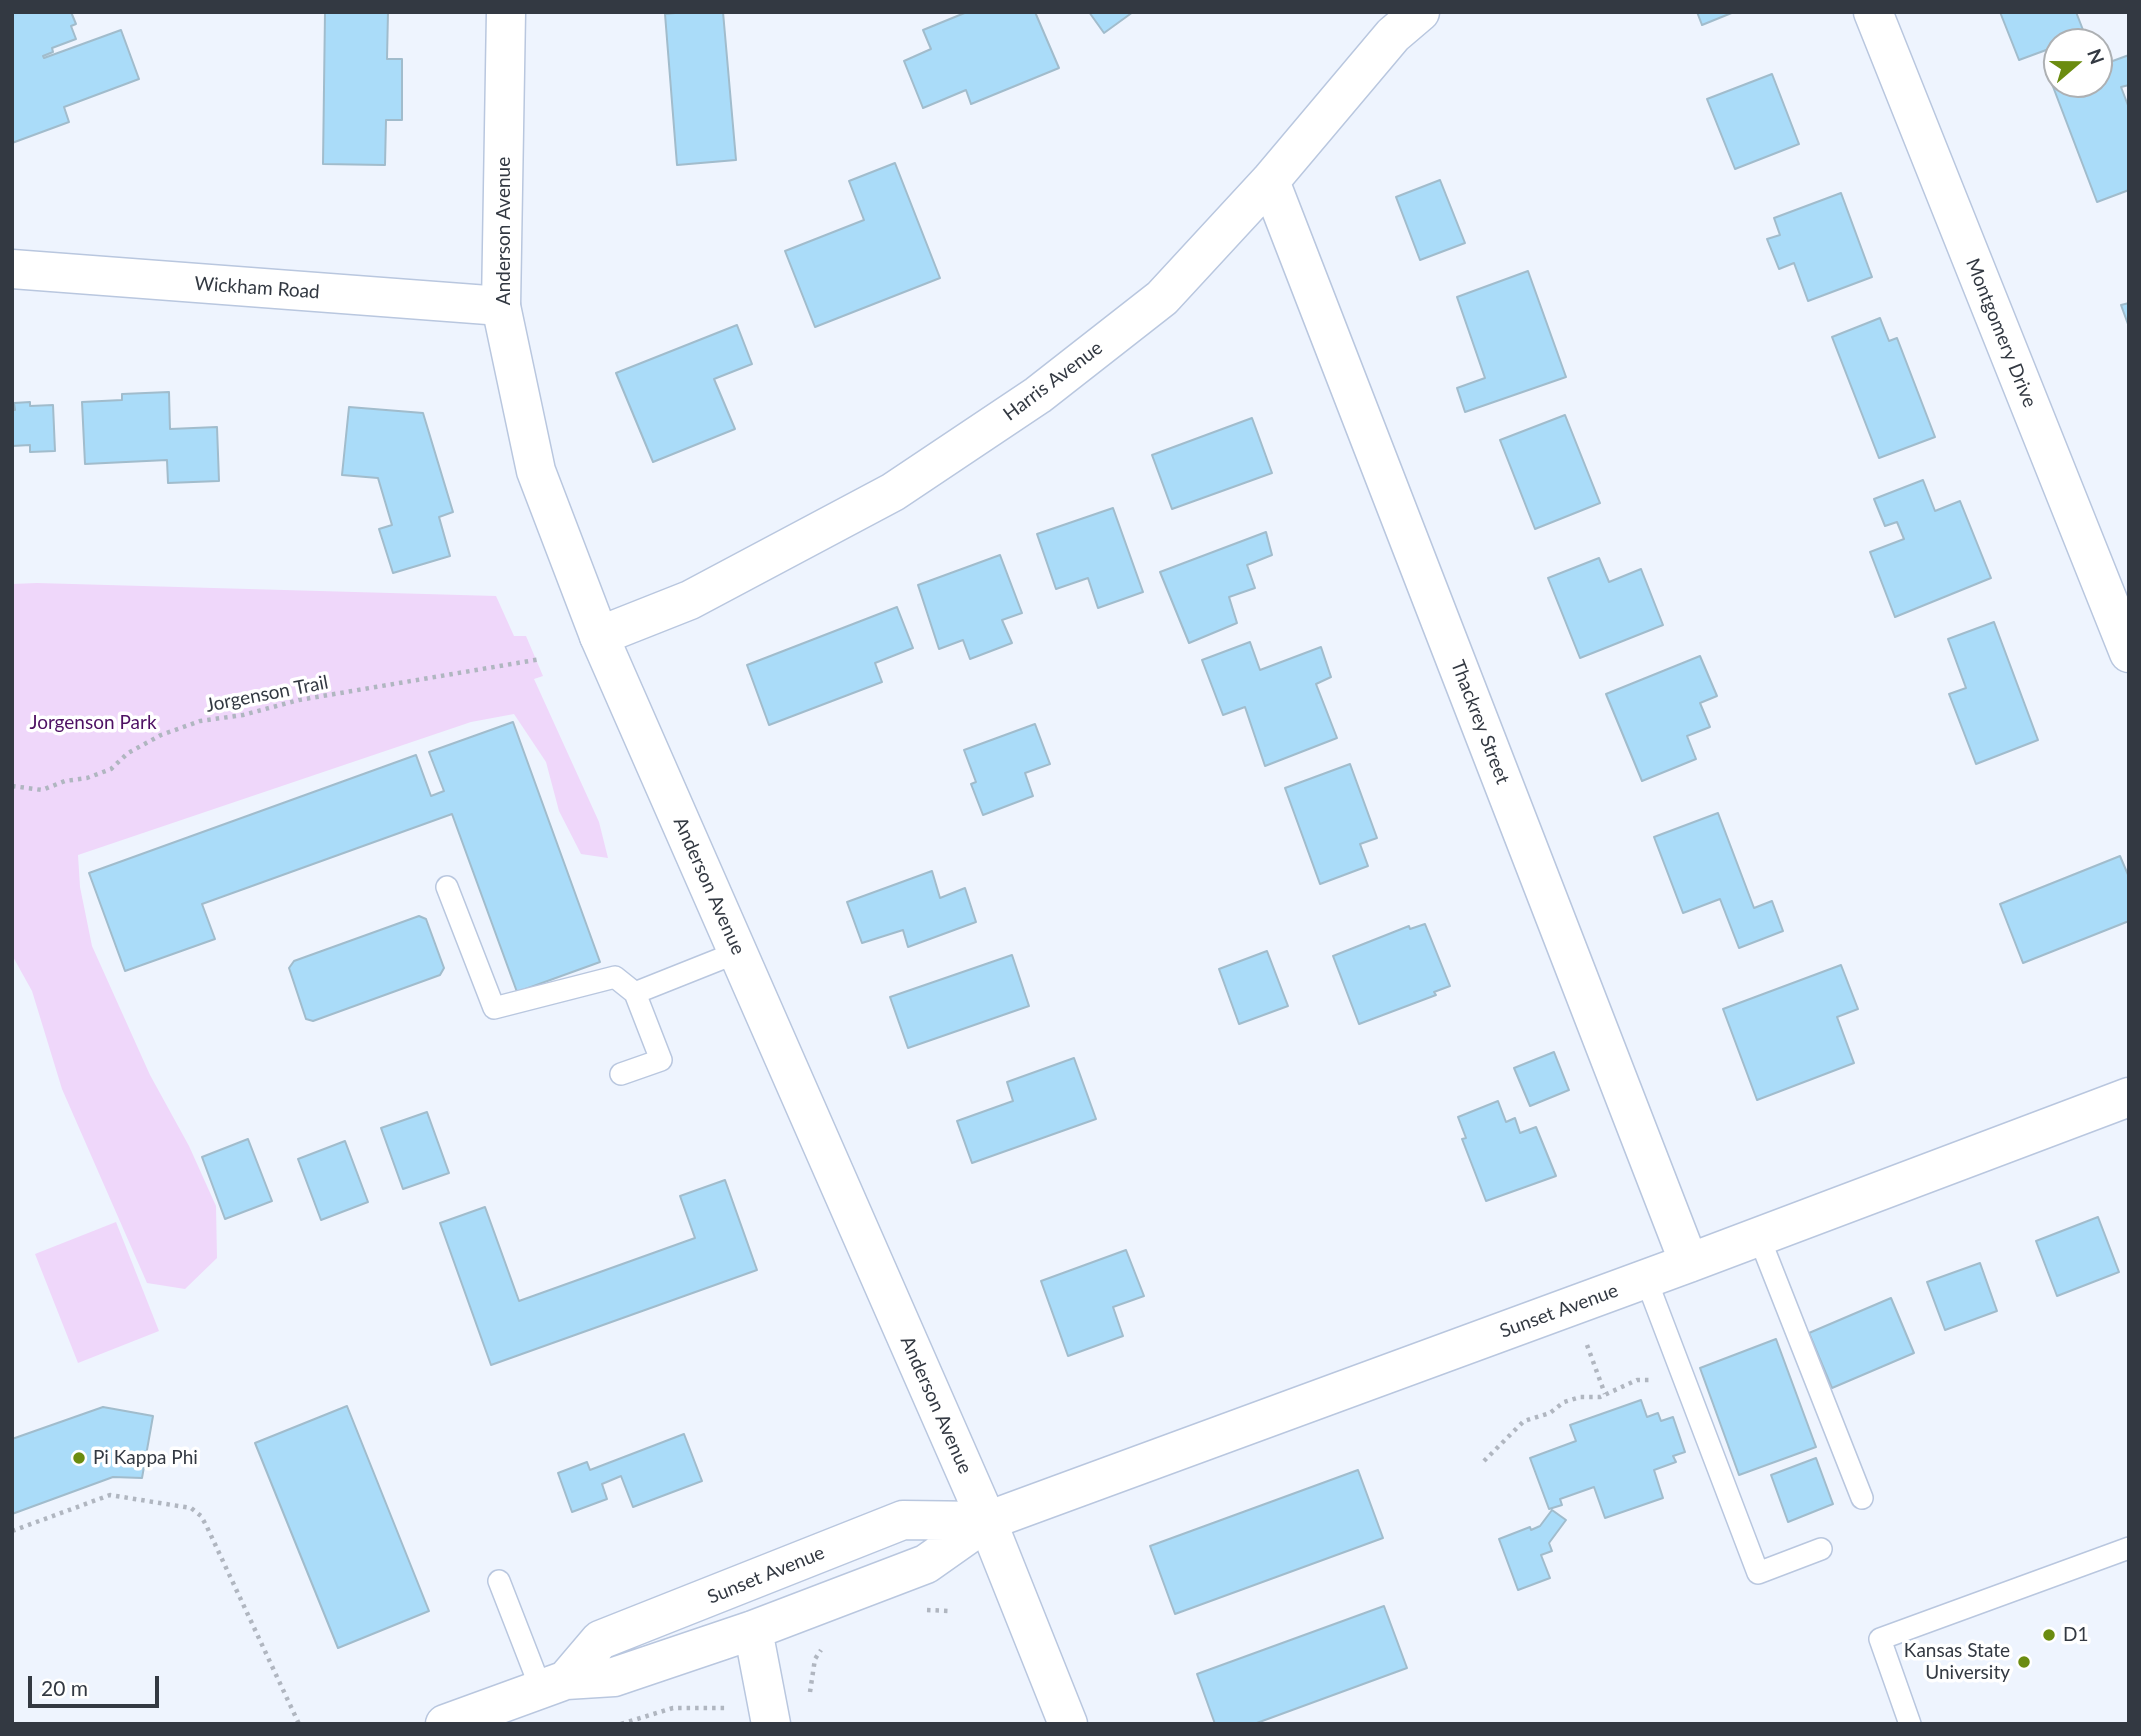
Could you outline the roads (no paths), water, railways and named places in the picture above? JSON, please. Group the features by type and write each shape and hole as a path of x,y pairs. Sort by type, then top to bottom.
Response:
{"street":[{"name":"Anderson Avenue","path":"506,12 501,306 536,471 599,636 987,1521 1068,1724"},
{"name":"Harris Avenue","path":"599,636 690,600 893,492 1027,402 1162,299 1270,180 1394,35 1420,12"},
{"name":"Montgomery Drive","path":"1873,12 2129,653"},
{"name":"Thackrey Street","path":"1270,180 1689,1264"},
{"name":"Wickham Road","path":"12,270 501,306"},
{"name":"Sunset Avenue","path":"445,1724 554,1685 614,1677 753,1630 926,1564 987,1521 1689,1264 2129,1097"},
{"name":"Sunset Avenue","path":"554,1685 600,1640 903,1520 987,1521"},
{"path":"753,1630 771,1724"}],"lane":[{"path":"447,887 494,1008 615,977 635,993 661,1059 621,1074"},
{"path":"635,993 738,952"},
{"path":"1759,1237 1862,1498"},
{"path":"1646,1279 1758,1573 1821,1549"},
{"path":"1910,1724 1880,1639 2129,1548"},
{"path":"499,1581 554,1685"}],"place":[{"name":"Pi Kappa Phi","path":"79,1458"},
{"name":"D1","path":"2049,1635"},
{"name":"Kansas State University","path":"2024,1662"}],"park label":[{"name":"Jorgenson Park","path":"93,723"}]}
